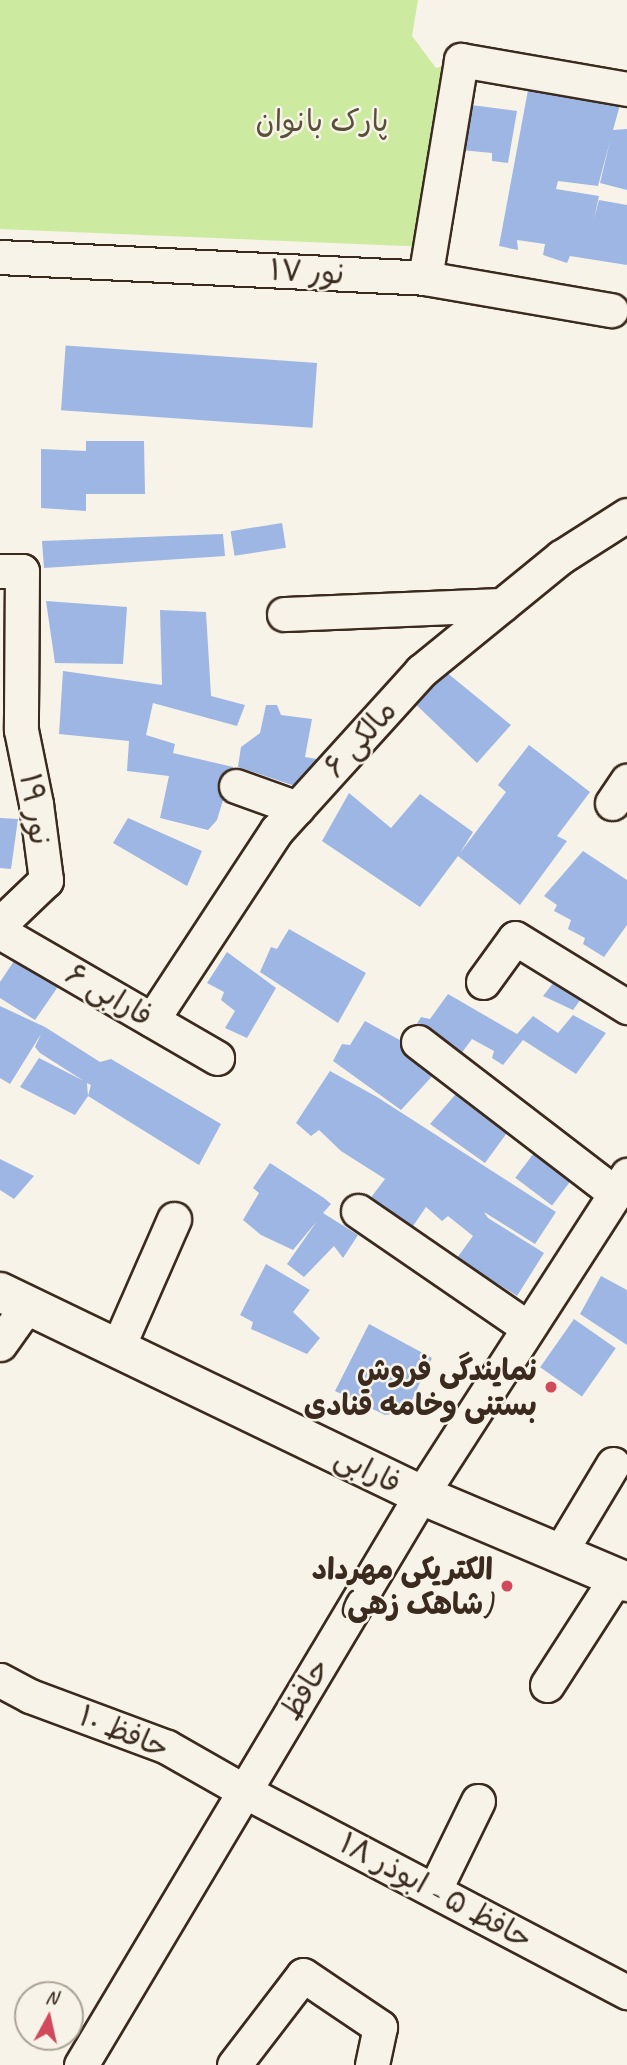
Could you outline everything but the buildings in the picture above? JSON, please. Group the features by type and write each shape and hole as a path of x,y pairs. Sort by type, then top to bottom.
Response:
{"street":[{"path":"425,278 461,60 627,89"},
{"name":"نور ۱۷","path":"0,257 425,278 622,314"},
{"name":"مالکی ۶","path":"152,1020 277,830 421,671 561,557 627,515"},
{"name":"نور ۱۹","path":"0,571 22,571 21,730 36,804 46,880 0,924"},
{"path":"284,614 502,605"},
{"path":"236,786 297,808"},
{"name":"فارابی ۶","path":"0,932 217,1058"},
{"path":"483,982 515,938 627,1007"},
{"path":"418,1042 621,1184"},
{"name":"حافظ","path":"81,2065 421,1495 621,1184"},
{"path":"358,1211 528,1328"},
{"path":"117,1349 174,1219"},
{"path":"0,1344 14,1299"},
{"name":"فارابی","path":"14,1299 421,1495 622,1580"},
{"path":"559,1553 613,1464"},
{"path":"547,1685 622,1580"},
{"name":"حافظ ۱۰","path":"0,1680 30,1696 167,1747 244,1791"},
{"name":"حافظ ۵ - ابوذر ۱۸","path":"244,1791 627,1992"},
{"path":"435,1889 478,1801"},
{"path":"234,2065 303,1975 380,2027 372,2065"}],"green space":[{"name":"پارک بانوان","path":"0,0 418,0 412,36 436,68 461,60 430,247 0,229"}],"place":[{"name":"نمایندگی فروش بستنی وخامه قنادی","path":"551,1387"},
{"name":"الکتریکی مهرداد (شاهک زهی)","path":"507,1586"}]}
